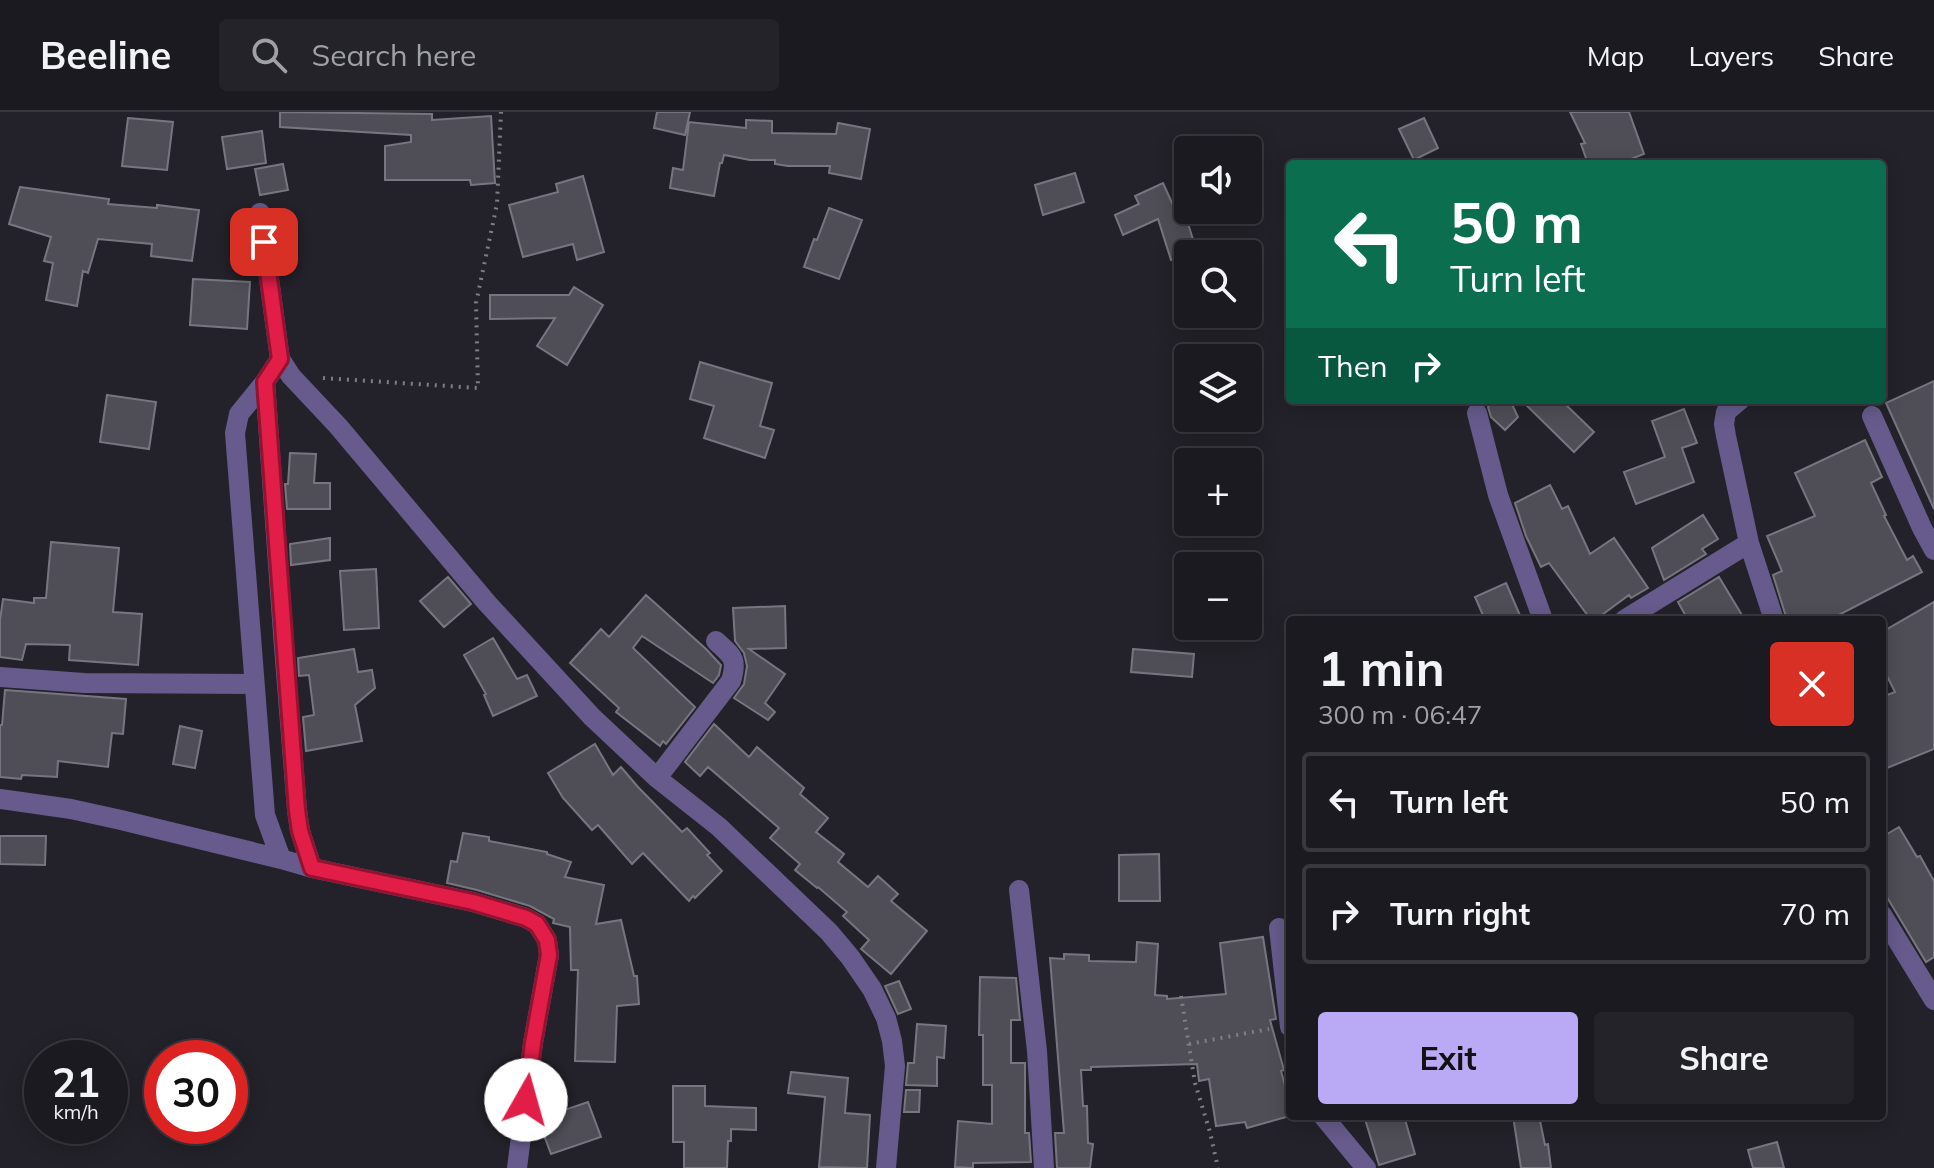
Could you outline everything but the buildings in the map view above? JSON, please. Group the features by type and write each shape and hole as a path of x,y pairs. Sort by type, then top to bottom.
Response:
{"street":[{"path":"260,213 286,368 487,603 592,717 657,778 719,827 829,932 872,989 886,1018 895,1066 886,1168"},
{"path":"281,859 265,815 235,433 239,414 265,382 286,368"},
{"path":"265,382 297,810 312,868"},
{"path":"1735,404 1726,412 1724,424 1749,543 1773,616"},
{"path":"1477,413 1498,495 1542,616"},
{"path":"1872,416 1934,550"},
{"path":"1630,616 1749,543"},
{"path":"657,778 731,681 735,668 731,655 716,641"},
{"path":"0,677 84,683 254,684"},
{"path":"0,799 96,814 312,868 473,902 537,924 547,940 549,955 533,1043 517,1168"},
{"path":"1019,890 1037,1051 1044,1168"},
{"path":"1886,922 1934,1000"},
{"path":"1279,928 1286,990"},
{"path":"1326,1120 1366,1168"}],"path":[{"path":"286,368 478,388 476,303 497,204 501,112"},
{"path":"1181,996 1195,1083 1218,1168"},
{"path":"1189,1044 1286,1027"}],"route":[{"path":"264,242 280,359 265,382 300,831 312,868 473,902 537,924 547,940 549,955 526,1100"}]}
